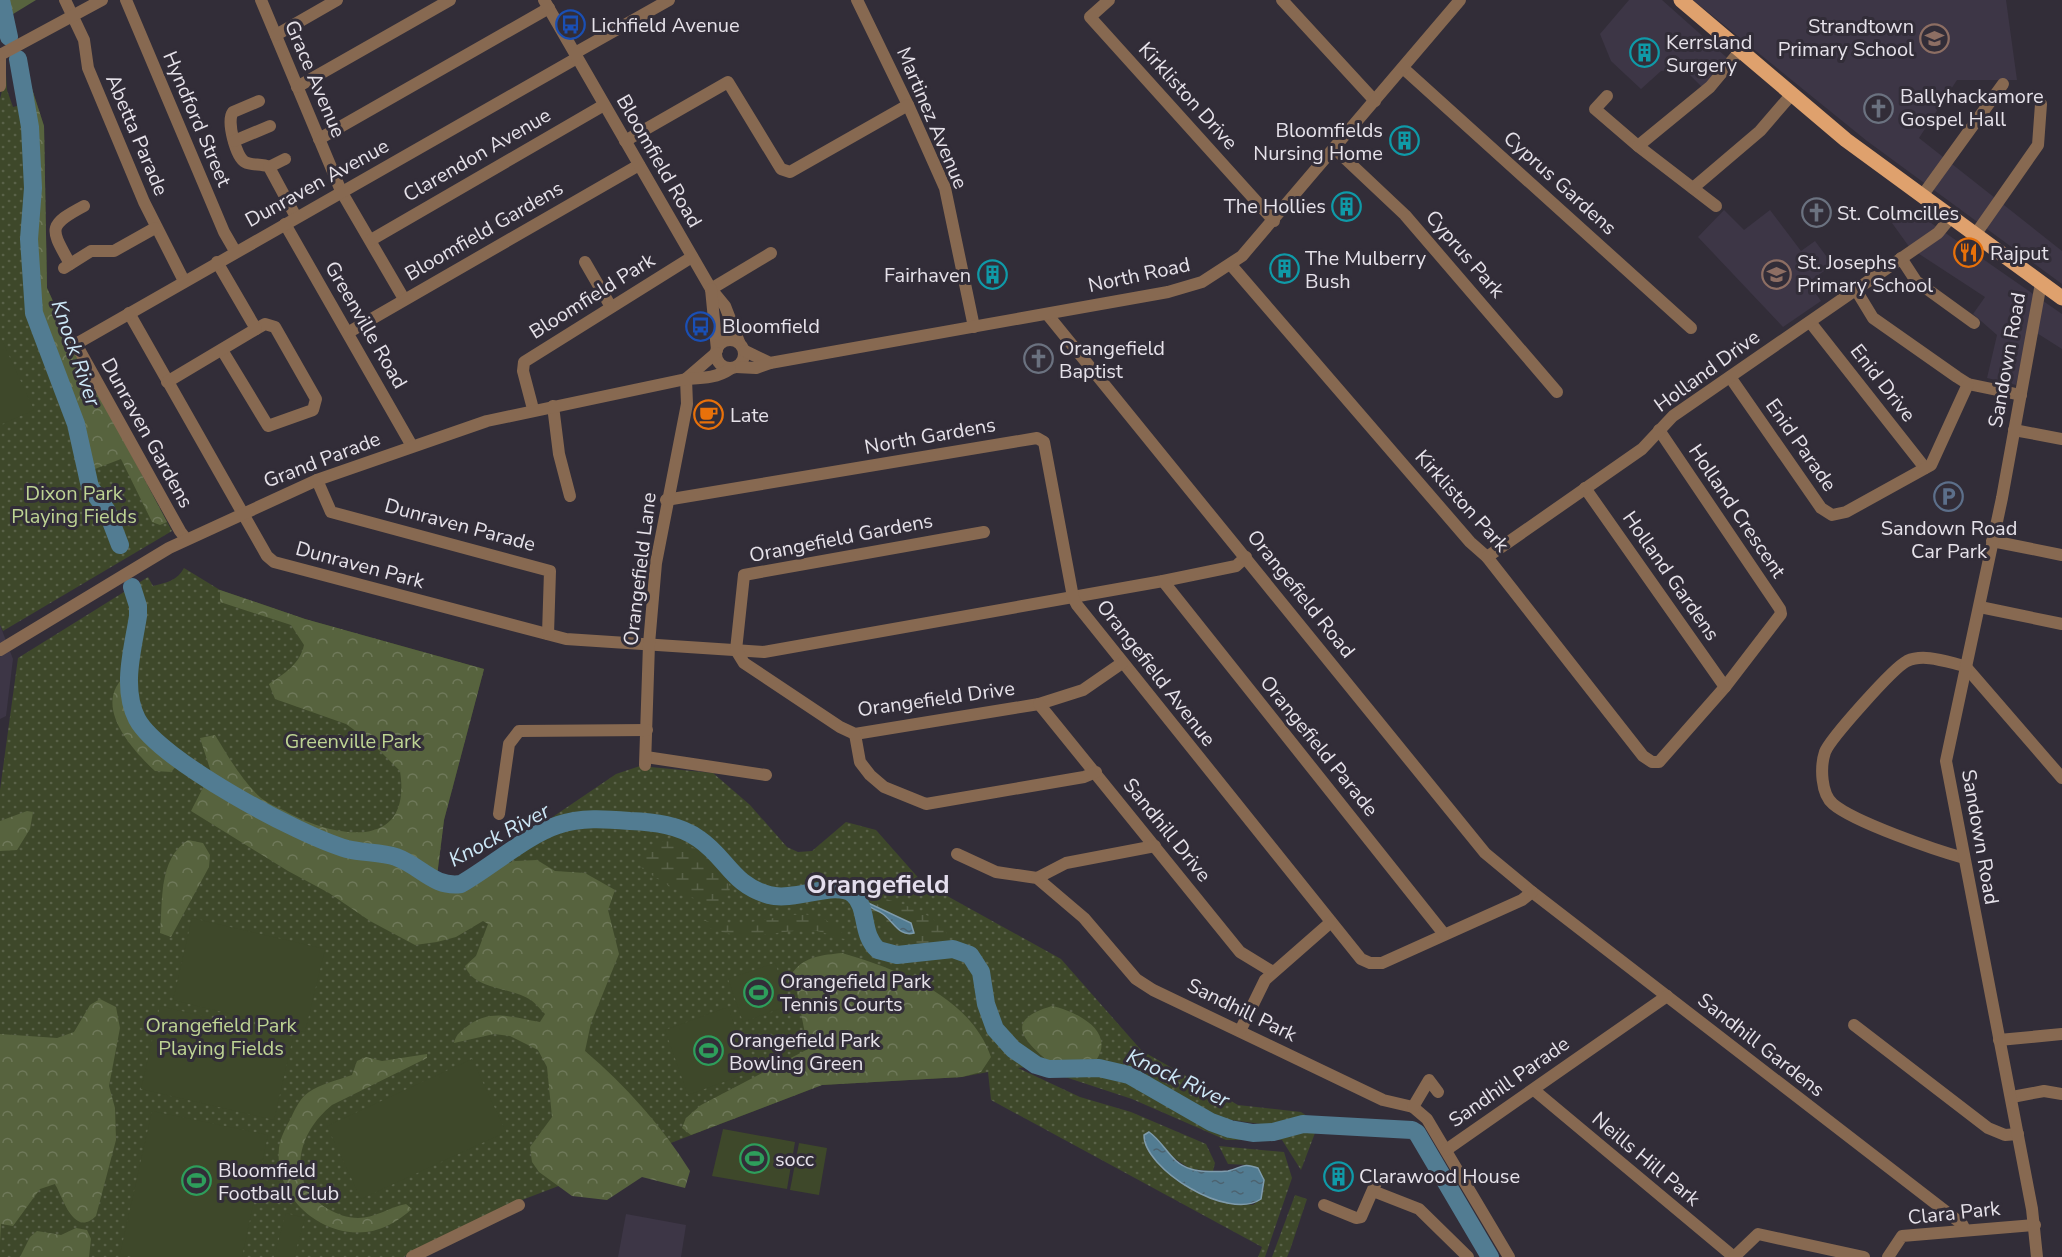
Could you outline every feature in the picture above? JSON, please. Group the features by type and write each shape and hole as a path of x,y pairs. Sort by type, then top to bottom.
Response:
{"main road":[{"path":"1681,0 1791,95 1922,196 2062,298"}],"street":[{"name":"Abetta Parade","path":"65,0 84,40 88,68 155,228 184,280"},
{"path":"0,86 7,52 102,0"},
{"name":"Hyndford Street","path":"126,0 224,232 235,251"},
{"name":"Grace Avenue","path":"261,0 341,191 404,299"},
{"path":"276,35 337,0"},
{"path":"297,87 450,0"},
{"name":"Dunraven Avenue","path":"76,344 669,0"},
{"name":"Martinez Avenue","path":"857,0 945,188 974,327"},
{"name":"Kirkliston Drive","path":"1109,0 1090,17 1274,220"},
{"path":"1282,0 1375,101"},
{"name":"North Road","path":"733,368 756,368 770,363 1168,292 1202,282 1231,265 1274,220 1460,0"},
{"path":"319,139 546,4"},
{"name":"Bloomfield Road","path":"546,4 711,290 725,306 742,347"},
{"path":"1638,146 1710,87 1740,51"},
{"name":"Cyprus Gardens","path":"1403,68 1691,328"},
{"path":"625,141 728,82 781,169 790,172 908,105"},
{"path":"1922,196 2003,84"},
{"path":"1692,188 1760,131 1791,95"},
{"path":"1607,96 1595,109 1638,146 1716,206"},
{"path":"259,101 230,115 228,123 234,141 243,161 269,167 285,159"},
{"path":"1975,235 2036,149 2041,132 2041,104"},
{"name":"Clarendon Avenue","path":"370,240 604,105"},
{"path":"234,141 270,126"},
{"name":"Cyprus Park","path":"1335,149 1405,215 1557,392"},
{"name":"Bloomfield Gardens","path":"349,332 639,165"},
{"name":"Greenville Road","path":"269,167 291,220 412,447"},
{"path":"84,206 59,219 55,229 56,239 67,266 91,251 114,250 155,228"},
{"name":"Holland Drive","path":"1487,557 1642,449 1672,416 1938,232 1951,217"},
{"path":"742,347 743,361 733,368 721,365 716,351 711,290 771,253"},
{"name":"Bloomfield Park","path":"533,410 523,371 524,362 692,257"},
{"path":"1901,258 1916,281 1974,323"},
{"path":"217,262 256,329"},
{"path":"585,262 611,307"},
{"name":"Kirkliston Park","path":"1231,265 1456,525 1487,557 1643,756 1652,762 1659,762 1725,687"},
{"name":"Sandown Road","path":"2037,1257 2035,1225 2012,1097 1946,761 1965,666 1980,607 2041,283"},
{"path":"1856,290 1873,318 1968,384 2021,395"},
{"name":"Dunraven Park","path":"129,313 267,556 280,565 566,639 649,644"},
{"name":"Orangefield Road","path":"1047,314 1246,557 1462,827 1485,852 1532,892"},
{"name":"Enid Drive","path":"1810,322 1924,468"},
{"path":"167,382 265,324 275,327 316,399 313,410 268,426 222,350"},
{"path":"716,351 726,340 770,363"},
{"name":"Dunraven Gardens","path":"76,344 180,533 186,539"},
{"name":"Grand Parade","path":"686,379 716,351"},
{"name":"Grand Parade","path":"0,650 186,539 317,480 487,421 686,379 716,376 733,368"},
{"name":"Enid Parade","path":"1730,377 1821,508 1826,512 1839,515 1936,459 1968,384"},
{"name":"Orangefield Lane","path":"686,379 687,404 666,500 656,563 649,644 646,761 766,775"},
{"path":"553,406 559,454 570,496"},
{"name":"Holland Crescent","path":"1659,430 1780,609 1781,614 1725,687"},
{"path":"2014,430 2062,439"},
{"name":"North Gardens","path":"666,500 1036,438 1044,442 1073,597"},
{"name":"Dunraven Parade","path":"317,480 331,512 550,571 548,634"},
{"name":"Holland Gardens","path":"1585,488 1725,687"},
{"name":"Orangefield Gardens","path":"736,650 744,575 984,532"},
{"path":"1992,541 2062,555"},
{"path":"1073,597 1236,566 1246,557"},
{"name":"Orangefield Parade","path":"1163,581 1444,934"},
{"name":"Orangefield Avenue","path":"649,644 764,652 1073,597 1122,663 1361,959 1370,963 1382,963 1522,900 1532,892"},
{"path":"1980,607 2062,624"},
{"name":"Orangefield Drive","path":"736,650 744,663 840,727 855,734 1039,704 1083,690 1122,663"},
{"path":"1964,858 1855,816 1832,803 1822,784 1825,752 1887,675 1914,659 1926,658 1965,666 2062,778"},
{"name":"Sandhill Drive","path":"1039,704 1240,952 1273,972"},
{"path":"499,814 509,744 519,731 647,730"},
{"path":"855,734 860,762 870,775 884,787 926,804 1083,777 1096,772"},
{"path":"957,854 996,872 1037,878 1066,863 1155,846"},
{"name":"Sandhill Park","path":"1037,878 1084,918 1136,979 1383,1100 1413,1107"},
{"name":"Sandhill Gardens","path":"1532,892 1962,1224 1965,1230"},
{"path":"1240,1031 1265,980 1331,922"},
{"name":"Sandhill Parade","path":"1509,1257 1446,1150 1667,996"},
{"path":"1854,1025 1989,1128 2005,1135 2018,1134"},
{"path":"1999,1040 2062,1034"},
{"path":"1438,1092 1430,1080 1413,1107 1427,1119 1446,1150"},
{"name":"Neills Hill Park","path":"1534,1090 1734,1257"},
{"path":"2012,1097 2044,1090 2062,1094"},
{"path":"1324,1205 1356,1218 1361,1217 1378,1178"},
{"path":"1373,1191 1419,1209 1468,1257"},
{"path":"412,1257 519,1205"},
{"name":"Clara Park","path":"1888,1257 1902,1236 2035,1225"},
{"path":"1734,1257 1758,1234 1864,1257"}],"shaded area":[{"path":"1629,0 1662,0 1734,64 1708,93 1684,69 1661,71 1641,89 1611,61 1600,34"},
{"path":"1693,0 2006,0 2017,80 1957,80 1919,138 2062,251 2062,284 1867,141"},
{"path":"1911,209 2062,314 2062,349 2029,328 2016,385 1987,378 1997,335 1973,314 1985,297 1910,248 1892,223"},
{"name":"St. Josephs Primary School","path":"1724,210 1744,230 1770,210 1801,251 1815,241 1833,265 1808,282 1821,301 1783,327 1698,237"},
{"path":"0,625 13,659 6,716 0,719"},
{"path":"626,1214 686,1225 681,1257 618,1257"}],"green space":[{"path":"0,0 36,0 0,22"},
{"name":"Dixon Park Playing Fields","path":"22,58 44,126 47,288 72,343 172,531 3,631 0,625 0,99 6,74 7,90 13,107 24,104 10,64"},
{"path":"22,58 44,126 47,288 72,343 167,522 160,525 152,522 121,459 87,472 61,384 36,319 30,279 29,126 22,95 10,64"},
{"path":"0,336 34,410 0,425"},
{"name":"Orangefield Park Playing Fields","path":"184,568 220,590 305,619 484,669 444,820 437,876 448,882 464,877 616,774 640,766 713,773 750,805 787,847 798,852 812,851 846,822 876,830 922,882 1061,959 1142,1051 1238,1105 1301,1112 1314,1121 1275,1126 1224,1119 1117,1066 1082,1061 1018,1068 1080,1097 1131,1112 1206,1144 1215,1163 1213,1171 1190,1169 1167,1153 1158,1162 1192,1188 1211,1196 1253,1205 1261,1197 1264,1188 1258,1168 1228,1164 1219,1146 1284,1152 1292,1178 1265,1257 1258,1257 1262,1247 991,1100 988,1072 962,1077 822,1085 522,1200 404,1257 0,1257 0,790 18,658 148,577 153,586 158,585 175,578"},
{"path":"220,590 305,619 484,669 444,820 437,876 448,882 515,861 537,860 555,871 585,873 615,890 608,910 619,954 591,1023 585,1051 629,1092 667,1138 690,1171 685,1188 642,1177 607,1200 572,1196 539,1172 532,1162 530,1147 552,1117 547,1067 538,1050 510,1036 494,1034 454,1043 461,1031 483,1018 510,1016 540,1022 545,1014 531,1000 485,984 470,974 465,966 476,956 488,924 483,921 456,937 415,945 370,921 329,893 288,871 191,811 211,772 200,738 215,735 230,760 261,798 304,820 324,827 345,832 365,832 381,827 394,816 401,798 400,771 371,742 346,724 275,699 269,684 295,663 304,645 291,625 220,602"},
{"path":"130,672 132,702 141,724 157,743 181,761 171,772 155,771 134,749 117,723 113,710 113,696 118,684"},
{"path":"27,811 33,812 30,829 17,850 0,851 0,821"},
{"path":"672,839 707,856 721,870 730,887 729,894 718,906 702,902 678,890 641,867 644,855 650,847"},
{"path":"188,840 203,843 210,855 209,867 171,937 160,933 164,882 171,858"},
{"path":"861,894 883,898 920,912 941,925 947,933 945,938 931,943 918,944 906,942 894,936 875,918"},
{"path":"805,914 826,920 850,939 809,930 762,935 733,934 704,925 689,915 704,921 733,924"},
{"path":"192,918 325,949 305,1032 173,1000"},
{"path":"842,953 909,977 950,1002 967,1017 981,1036 991,1057 981,1072 962,1077 822,1085 691,1135 682,1128 686,1118 701,1105 808,1049 793,972 809,959"},
{"name":"Orangefield Park Tennis Courts","path":"775,963 790,1005 743,1022 728,979"},
{"path":"100,999 116,1007 120,1028 109,1086 115,1108 116,1140 96,1216 88,1222 75,1219 55,1184 40,1189 13,1226 1,1224 0,1242 0,1034 57,1038 74,1032 90,1005"},
{"name":"Bloomfield Football Club","path":"160,1006 293,1037 274,1120 141,1089"},
{"path":"1052,1006 1081,1017 1097,1031 1101,1039 1101,1049 1097,1059 1051,1064 1026,1039 1023,1025 1027,1018"},
{"name":"Orangefield Park Bowling Green","path":"728,1007 751,1072 688,1095 665,1030"},
{"path":"427,1054 427,1058 332,1105 311,1129 304,1143 301,1157 301,1172 306,1185 314,1198 335,1213 358,1218 406,1204 412,1209 389,1225 369,1231 349,1232 330,1227 313,1218 286,1188 280,1169 281,1140 300,1100 318,1087 352,1075 357,1061 366,1057 382,1061"},
{"path":"472,1059 506,1132 361,1199 327,1126"},
{"path":"1083,1071 1140,1085 1168,1098 1205,1122 1236,1134 1267,1136 1318,1125 1301,1170 1282,1140 1226,1140 1132,1099 1056,1074"},
{"name":"Bloomfield Football Club","path":"152,1111 268,1135 242,1257 132,1257 120,1254"},
{"name":"socc","path":"723,1129 795,1142 787,1189 712,1176"},
{"path":"799,1143 827,1148 819,1195 790,1190"},
{"path":"1295,1195 1307,1199 1290,1250 1287,1257 1272,1257"},
{"name":"Bloomfield Football Club","path":"286,1213 305,1218 294,1257 274,1257"},
{"path":"76,1228 87,1230 91,1239 89,1257 20,1257 30,1237 37,1231 61,1235"}],"water":[{"path":"864,901 911,923 914,933 900,931 883,914 868,906"},
{"path":"1149,1132 1173,1158 1191,1169 1219,1172 1245,1166 1258,1168 1264,1180 1261,1199 1246,1204 1229,1203 1209,1198 1190,1188 1157,1162 1147,1148 1144,1135"}],"waterway":[{"name":"Knock River","path":"1,0 9,37"},
{"name":"Knock River","path":"18,59 30,127 33,188 29,239 34,313 76,424 90,487 107,511 120,545"},
{"name":"Knock River","path":"132,587 138,606 138,616 129,681 132,707 137,719 150,736 201,775 297,829 347,849 396,857 435,880 451,884 461,884 534,836 567,822 594,819 639,821 684,830 709,846 738,878 757,891 769,895 791,896 836,889 846,890 853,894 861,906 872,944 878,950 897,955 953,949 970,955 981,972 986,1004 995,1029 1013,1049 1036,1065 1049,1069 1099,1068 1129,1075 1211,1122 1230,1129 1253,1133 1273,1132 1303,1124 1412,1130 1417,1133 1490,1257"}],"place":[{"name":"Lichfield Avenue","path":"570,25"},
{"name":"Strandtown Primary School","path":"1935,38"},
{"name":"Kerrsland Surgery","path":"1645,53"},
{"name":"Ballyhackamore Gospel Hall","path":"1879,108"},
{"name":"Bloomfields Nursing Home","path":"1404,141"},
{"name":"The Hollies","path":"1347,206"},
{"name":"St. Colmcilles","path":"1816,213"},
{"name":"Rajput","path":"1969,253"},
{"name":"The Mulberry Bush","path":"1284,269"},
{"name":"St. Josephs Primary School","path":"1776,274"},
{"name":"Fairhaven","path":"992,275"},
{"name":"Bloomfield","path":"701,326"},
{"name":"Orangefield Baptist","path":"1038,359"},
{"name":"Late","path":"709,415"},
{"name":"Sandown Road Car Park","path":"1949,497"},
{"name":"Orangefield Park Tennis Courts","path":"759,992"},
{"name":"Orangefield Park Bowling Green","path":"708,1051"},
{"name":"socc","path":"754,1159"},
{"name":"Clarawood House","path":"1338,1176"},
{"name":"Bloomfield Football Club","path":"197,1181"}],"district":[{"name":"Orangefield","path":"878,884"}],"park label":[{"name":"Greenville Park","path":"353,741"}]}
